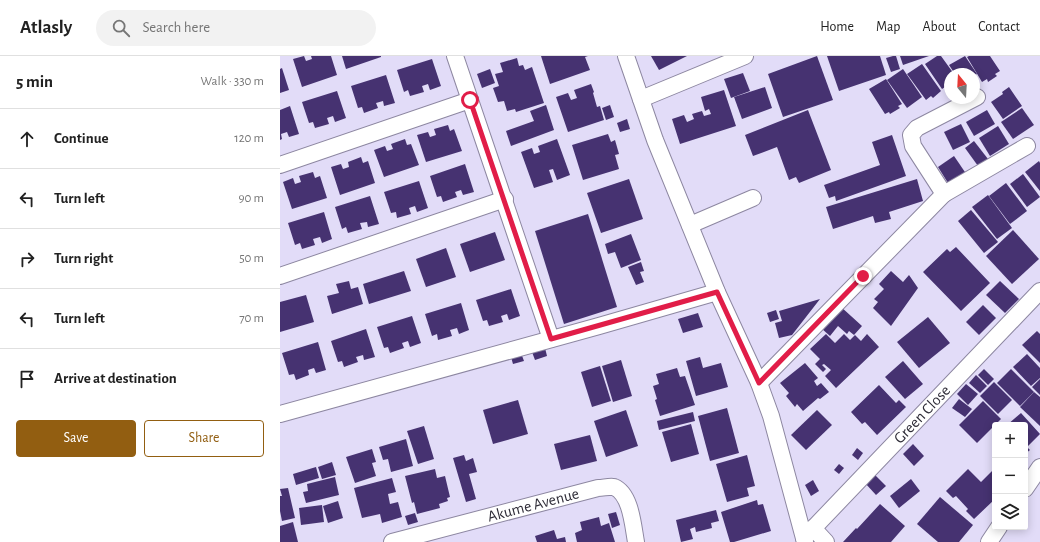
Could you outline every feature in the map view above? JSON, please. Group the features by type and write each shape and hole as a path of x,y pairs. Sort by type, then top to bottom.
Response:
{"street":[{"path":"455,56 505,199 551,339"},
{"path":"626,56 655,140 717,292 759,383 807,536 826,542"},
{"path":"641,99 745,56"},
{"path":"280,165 470,100"},
{"path":"944,194 913,146 911,134 917,128 963,104"},
{"path":"759,383 944,194 1026,146"},
{"path":"690,225 753,198"},
{"path":"280,276 505,199"},
{"name":"Green Close","path":"807,536 1040,291"},
{"path":"280,414 717,292"},
{"path":"1028,485 1040,467"},
{"name":"Akume Avenue","path":"392,542 598,488 613,487 621,492 628,502 636,542"},
{"path":"988,542 997,530"}],"building":[{"path":"304,56 306,61 312,59 311,56 331,56 337,75 302,87 293,59"},
{"path":"342,56 381,56 381,57 346,69"},
{"path":"541,56 588,56 585,57 590,70 550,84"},
{"path":"651,56 687,56 659,70"},
{"path":"817,56 833,100 783,117 768,74"},
{"path":"827,56 880,56 886,75 839,91"},
{"path":"896,56 900,69 891,72 886,58"},
{"path":"900,56 929,56 903,65"},
{"path":"937,56 941,56 950,68 944,68 944,88 942,89 925,64"},
{"path":"965,56 973,68 951,68 949,65"},
{"path":"990,56 1000,71 995,74 997,76 988,82 987,79 982,82 980,79 980,68 974,68 967,57"},
{"path":"517,58 519,66 523,65 525,70 532,67 544,103 516,112 515,109 507,111 504,101 498,102 493,88 499,86 495,74 503,72 500,63"},
{"path":"432,59 441,86 430,90 428,84 422,86 424,92 410,96 408,90 404,92 397,70"},
{"path":"922,64 941,91 933,98 931,96 926,100 907,74"},
{"path":"282,68 289,90 280,93 280,69"},
{"path":"490,69 495,83 482,88 477,74"},
{"path":"903,69 922,97 907,108 887,80"},
{"path":"743,73 750,91 731,98 724,79"},
{"path":"386,75 395,103 384,106 383,101 376,103 378,108 364,113 362,107 358,108 351,86"},
{"path":"886,79 902,104 898,106 900,108 890,114 889,112 885,114 869,89"},
{"path":"591,84 597,107 600,106 604,120 568,132 556,97 568,93 571,100 577,98 574,90"},
{"path":"765,87 772,108 742,119 734,97"},
{"path":"1009,87 1022,106 1003,119 991,102 1003,94 1002,92"},
{"path":"724,90 736,126 680,144 672,119 684,115 687,122 694,119 692,114 702,111 704,116 711,114 709,109 705,111 701,97"},
{"path":"337,91 346,118 335,122 333,116 327,118 329,124 315,128 313,122 309,123 302,102"},
{"path":"546,105 554,130 511,146 506,131 534,121 530,111"},
{"path":"610,105 614,117 606,120 602,108"},
{"path":"290,106 299,134 289,137 287,132 281,134 282,139 280,140 280,110"},
{"path":"1022,108 1034,125 1013,139 1001,122"},
{"path":"808,110 831,170 799,183 796,177 789,180 777,147 753,156 745,135"},
{"path":"987,110 995,124 974,136 966,122"},
{"path":"627,119 630,129 620,132 617,123"},
{"path":"961,124 970,142 953,150 944,132"},
{"path":"448,125 450,131 454,129 462,151 426,162 417,135 428,132 430,137 436,135 434,129"},
{"path":"998,126 1009,144 990,156 979,138"},
{"path":"608,134 611,142 615,140 619,154 615,155 619,169 583,180 572,145"},
{"path":"892,135 906,176 836,201 835,196 829,198 824,185 880,165 872,142"},
{"path":"405,139 407,145 411,144 419,165 384,177 374,150 385,146 387,151 393,149 391,144"},
{"path":"557,139 570,175 557,180 553,169 549,170 553,182 534,188 521,152 532,148 534,154 540,152 538,146"},
{"path":"974,141 988,159 978,166 965,148"},
{"path":"954,156 967,175 948,183 938,167"},
{"path":"361,157 363,163 368,161 375,183 340,195 331,167 341,164 343,169 349,167 348,162"},
{"path":"1039,161 1040,163 1040,191 1025,172"},
{"path":"465,164 474,192 463,195 461,190 455,192 457,197 443,202 441,196 437,197 430,176"},
{"path":"313,172 315,178 320,176 327,198 292,209 283,182 293,178 295,184 301,182 299,176"},
{"path":"1023,174 1040,197 1027,207 1010,184"},
{"path":"629,179 643,219 601,233 587,193"},
{"path":"917,179 923,201 889,212 891,219 875,223 873,216 833,229 826,207"},
{"path":"419,181 428,208 417,212 415,206 409,208 411,214 397,218 396,212 391,213 384,192"},
{"path":"1006,183 1027,211 1010,224 989,196"},
{"path":"988,195 1012,228 997,239 972,207"},
{"path":"370,196 379,224 368,227 367,222 360,223 362,229 348,233 346,227 342,229 335,207"},
{"path":"971,210 998,242 984,253 958,221"},
{"path":"324,212 332,239 322,243 320,237 313,239 315,245 302,249 300,243 295,245 288,223"},
{"path":"588,214 617,307 564,324 535,231"},
{"path":"1013,230 1039,259 1012,284 986,256"},
{"path":"495,232 505,260 470,272 460,244"},
{"path":"631,234 641,260 621,268 615,252 608,254 605,244"},
{"path":"956,247 990,283 961,311 923,272 947,249 950,252"},
{"path":"446,248 456,277 426,287 416,259"},
{"path":"641,262 644,271 640,272 644,282 636,285 628,267"},
{"path":"404,271 411,291 369,304 363,284"},
{"path":"891,271 903,282 909,275 918,288 891,326 873,308 878,302 874,299 884,289 879,284"},
{"path":"349,281 351,289 358,287 363,304 332,314 327,296 339,293 336,284"},
{"path":"1000,281 1019,299 1005,313 986,295"},
{"path":"511,289 520,316 509,320 507,314 501,316 503,322 489,326 487,320 483,321 476,300"},
{"path":"306,295 314,322 280,332 280,302"},
{"path":"820,299 792,335 779,338 775,323 782,321 779,311"},
{"path":"461,303 469,330 459,334 457,328 450,330 452,336 438,340 437,334 432,336 425,314"},
{"path":"983,305 996,318 979,335 966,322"},
{"path":"840,306 862,326 854,335 849,331 847,334 838,326 830,336 821,328"},
{"path":"776,310 779,319 770,322 767,313"},
{"path":"698,313 703,327 683,333 678,319"},
{"path":"412,316 421,343 410,347 408,341 402,343 404,348 390,353 388,347 384,348 377,327"},
{"path":"928,317 950,343 919,368 897,342"},
{"path":"366,329 375,357 364,360 363,355 356,357 358,362 344,367 342,361 338,362 331,341"},
{"path":"1037,331 1040,334 1040,363 1022,345"},
{"path":"826,334 835,343 844,334 850,340 855,335 861,341 867,334 879,347 836,388 825,376 831,370 824,364 822,365 826,369 823,372 815,364 820,359 810,349"},
{"path":"318,342 326,370 316,373 314,368 308,370 309,375 296,380 294,374 289,375 282,353"},
{"path":"545,348 547,356 535,360 532,352"},
{"path":"521,353 524,361 513,364 511,357"},
{"path":"1027,354 1040,368 1040,378 1031,386 1013,367"},
{"path":"700,357 703,368 721,363 728,387 696,396 686,361"},
{"path":"621,360 632,396 613,402 602,366"},
{"path":"903,361 923,384 905,399 885,377"},
{"path":"805,363 818,378 814,381 817,386 821,383 829,392 820,399 818,398 803,411 797,404 795,407 786,396 789,393 780,383"},
{"path":"600,366 611,401 592,407 581,372"},
{"path":"677,368 680,377 685,376 695,405 660,416 655,400 657,399 653,386 659,384 656,374"},
{"path":"984,369 994,379 988,385 978,375"},
{"path":"1011,369 1034,392 1020,406 997,383"},
{"path":"976,375 987,386 980,393 969,383"},
{"path":"1040,379 1040,395 1032,387"},
{"path":"994,382 1012,400 998,414 980,396"},
{"path":"966,384 978,394 968,405 957,394"},
{"path":"879,385 896,403 899,400 906,407 877,435 865,422 862,424 851,412"},
{"path":"1034,392 1040,397 1040,426 1020,407"},
{"path":"959,399 972,409 965,417 952,408"},
{"path":"518,400 528,434 493,444 483,410"},
{"path":"983,401 1001,419 998,422 992,422 992,428 977,443 959,425"},
{"path":"727,408 739,453 710,461 698,416"},
{"path":"626,410 638,446 606,457 594,421"},
{"path":"817,410 832,425 806,450 791,435"},
{"path":"693,412 695,421 659,430 657,421"},
{"path":"1021,413 1040,434 1028,446 1028,422 1010,422"},
{"path":"691,424 699,454 671,462 662,432"},
{"path":"424,426 434,459 418,464 407,431"},
{"path":"590,435 597,461 561,470 554,444"},
{"path":"406,439 413,466 391,472 388,459 383,460 379,447"},
{"path":"913,444 924,456 914,466 903,454"},
{"path":"857,448 863,453 858,460 852,455"},
{"path":"372,449 376,462 372,463 376,476 355,483 346,457"},
{"path":"464,455 466,461 473,458 477,472 469,474 476,499 466,502 453,458"},
{"path":"747,455 755,486 747,488 749,496 727,502 716,464"},
{"path":"332,462 336,475 322,479 318,467"},
{"path":"839,464 844,468 839,474 834,470"},
{"path":"316,467 319,478 296,485 293,474"},
{"path":"435,469 437,478 445,476 450,497 447,498 448,501 439,504 440,508 417,514 414,502 412,503 405,476"},
{"path":"968,469 981,482 992,471 992,502 974,519 966,511 968,509 956,496 953,498 946,491"},
{"path":"874,474 886,486 876,495 865,483"},
{"path":"335,477 339,495 306,503 303,492 308,491 307,484"},
{"path":"392,478 396,492 388,494 390,504 398,502 402,517 382,523 380,514 362,518 354,488"},
{"path":"911,479 920,491 899,508 890,496"},
{"path":"813,480 819,491 811,496 805,485"},
{"path":"288,488 295,518 282,521 280,496 282,496 280,489"},
{"path":"940,497 973,525 959,542 938,542 917,524"},
{"path":"757,500 758,505 763,504 771,531 730,542 721,512"},
{"path":"338,501 343,518 328,523 323,506"},
{"path":"880,504 905,526 891,542 843,542 856,528 857,529"},
{"path":"322,505 324,522 301,525 299,508"},
{"path":"716,510 719,521 711,523 712,528 696,532 695,527 690,529 693,539 681,542 676,520"},
{"path":"616,512 620,525 612,528 608,514"},
{"path":"415,513 418,522 408,525 405,516"},
{"path":"599,517 601,526 609,523 615,542 577,542 575,533 582,530 580,522"},
{"path":"293,522 298,542 280,542 280,526"},
{"path":"554,530 557,539 565,537 566,542 537,542 535,536"}],"route":[{"path":"470,100 505,199 551,339 717,292 759,383 863,276"}]}
